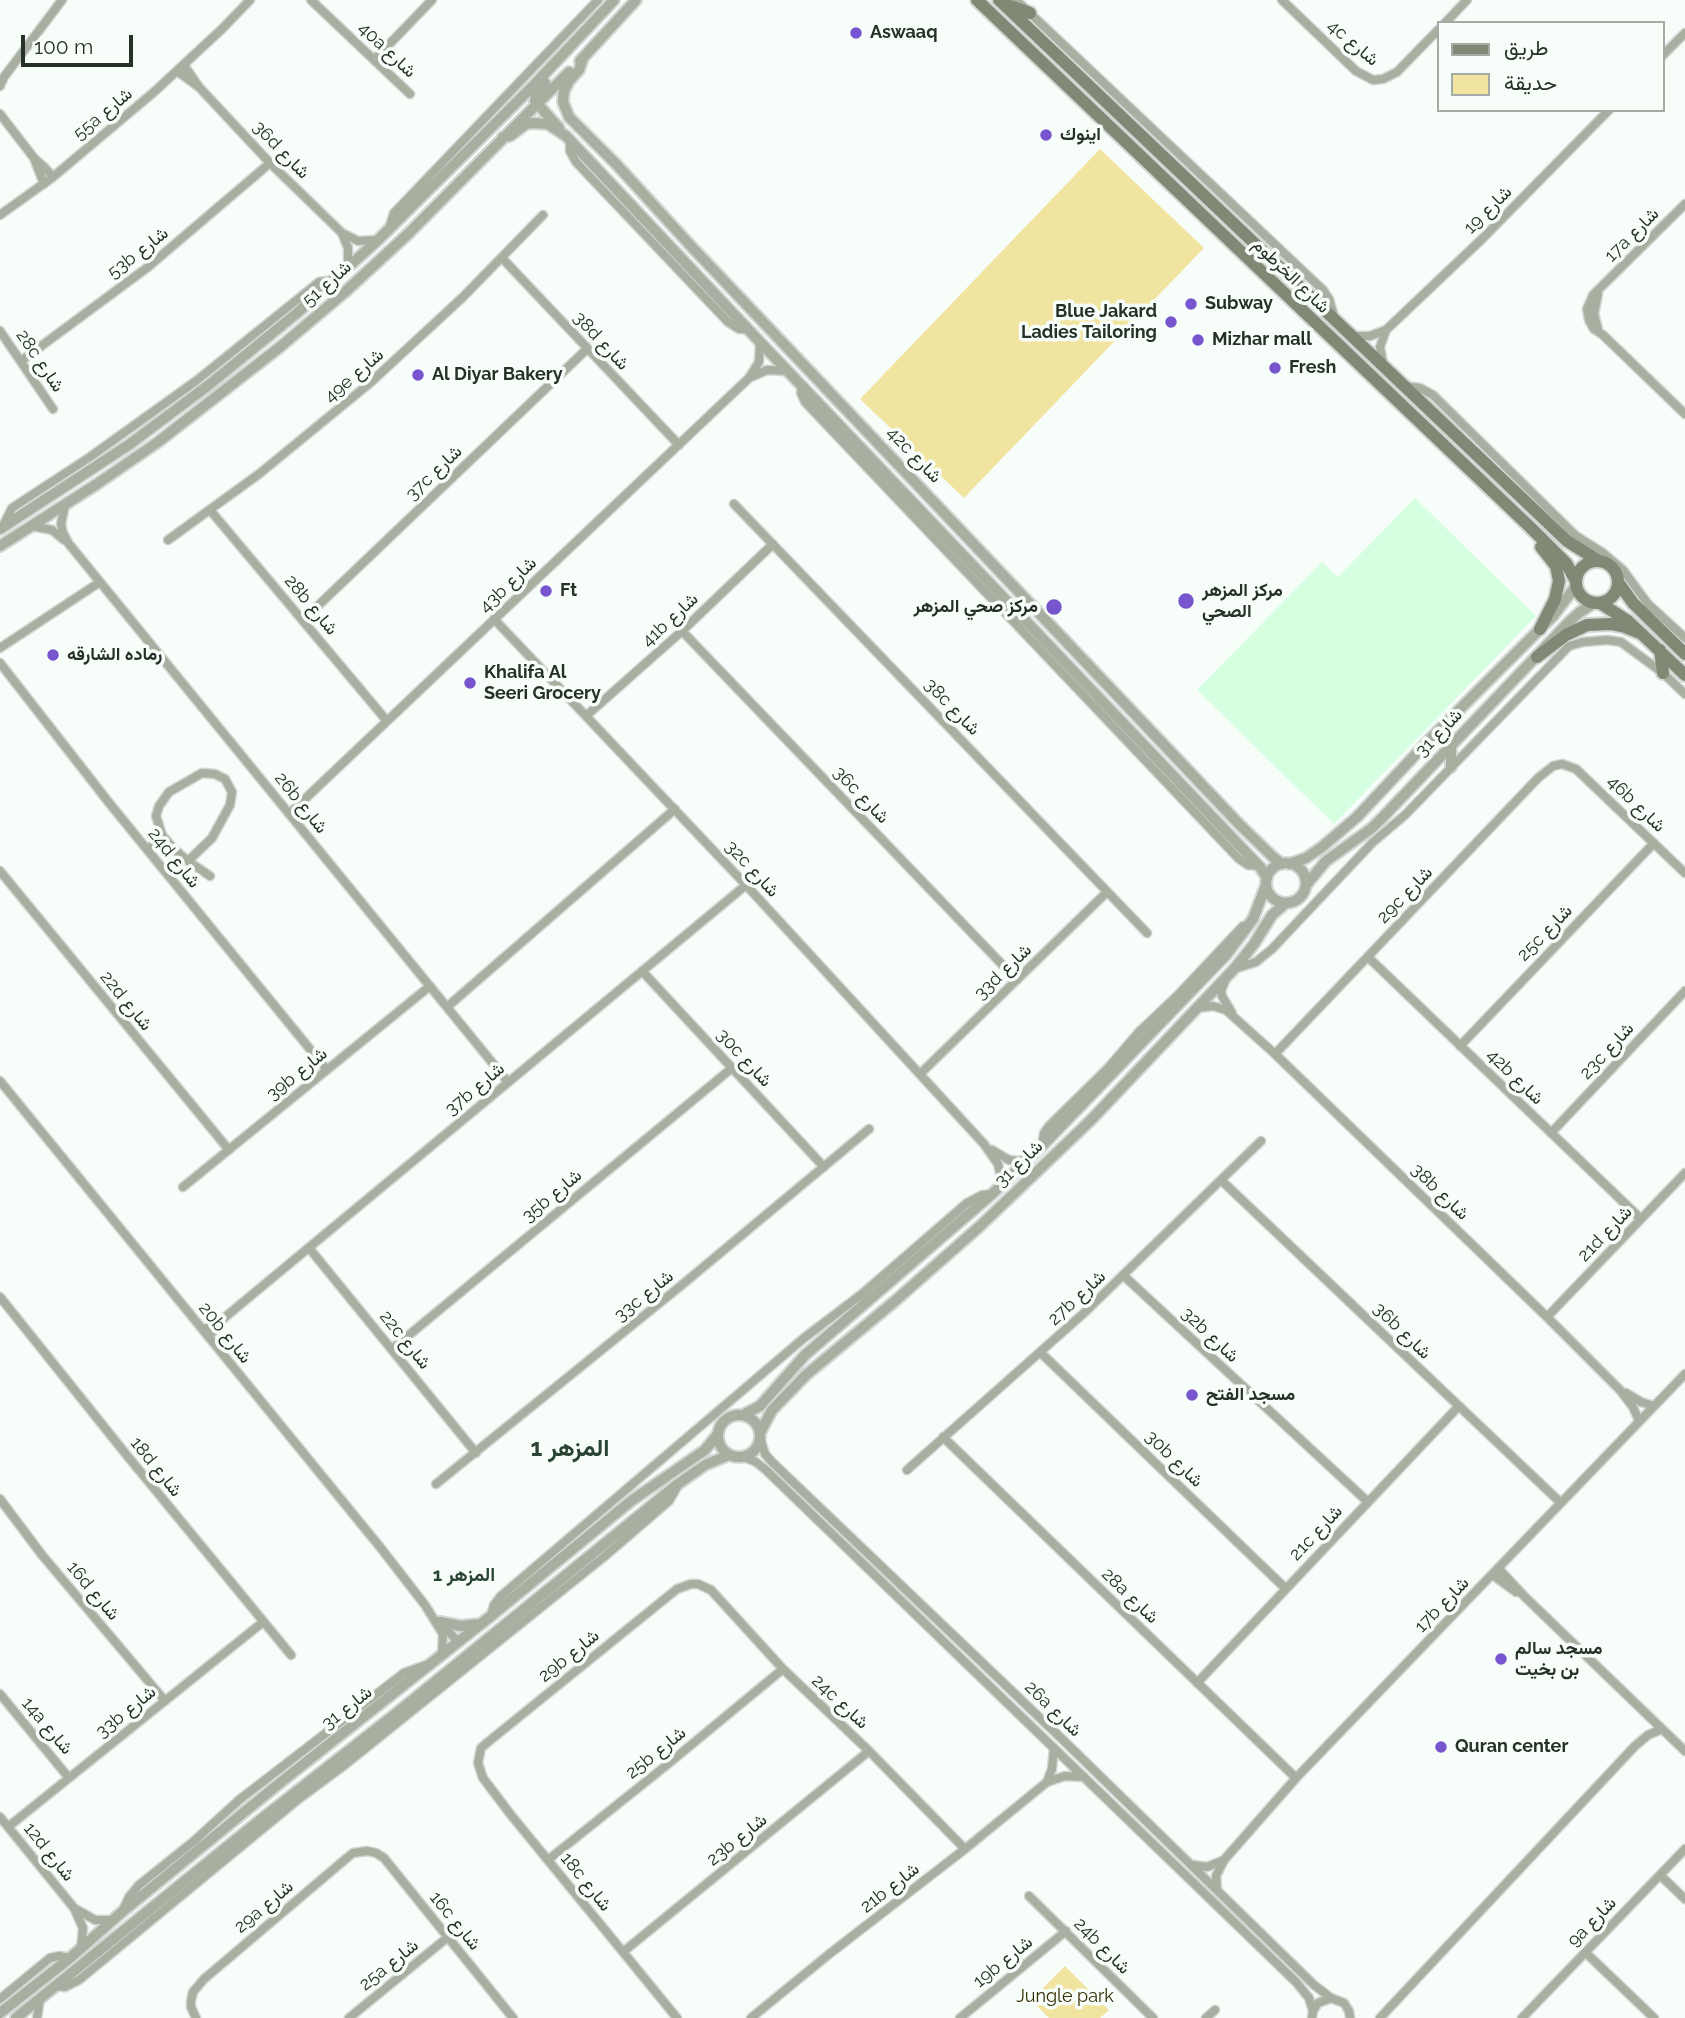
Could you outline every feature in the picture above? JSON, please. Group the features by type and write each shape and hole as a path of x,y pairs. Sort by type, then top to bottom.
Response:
{"main road":[{"name":"شارع الخرطوم","path":"977,0 1566,562 1576,583"},
{"name":"شارع الخرطوم","path":"1001,2 1555,529 1597,561"},
{"path":"1001,2 1030,13"},
{"path":"1546,507 1555,529"},
{"path":"1531,528 1537,541 1556,566 1559,581 1555,599 1540,629"},
{"path":"1685,654 1633,603 1618,582 1614,569 1604,561 1589,562 1583,566 1576,583 1583,597 1622,616 1685,675"},
{"path":"1597,603 1613,596 1618,582"},
{"path":"1537,657 1566,635 1587,625 1611,624 1642,634"},
{"path":"1660,650 1663,673"}],"street":[{"path":"0,86 2,78 62,0"},
{"name":"55a شارع","path":"0,215 53,177 184,65 250,0"},
{"name":"40a شارع","path":"311,0 411,94"},
{"path":"374,60 432,0"},
{"path":"389,229 394,213 598,0"},
{"name":"شارع 51","path":"1,528 130,444 297,313 378,240 534,85 614,0"},
{"name":"شارع 51","path":"0,546 128,463 188,420 313,320 465,178 636,0"},
{"path":"1016,0 1323,290 1337,322"},
{"name":"4c شارع","path":"1282,0 1356,71 1373,80 1383,79 1396,72 1436,32"},
{"path":"1447,21 1468,0"},
{"path":"596,19 590,36 538,90 535,97 537,105 568,138 570,151 576,162 728,322 739,329 748,330"},
{"path":"1664,54 1685,33"},
{"name":"42c شارع","path":"583,58 564,91 564,108 569,117 1240,825 1273,857 1286,864"},
{"name":"36d شارع","path":"184,65 200,87 270,163 342,233"},
{"name":"36d شارع","path":"177,71 200,87"},
{"name":"شارع 19","path":"1386,330 1482,239 1607,112"},
{"path":"0,114 34,158 53,177"},
{"name":"42c شارع","path":"503,137 510,136 533,122 548,124 568,138 1260,867 1266,882"},
{"path":"589,162 590,156 598,153 617,165"},
{"path":"34,158 44,184"},
{"name":"53b شارع","path":"21,361 148,267 270,163"},
{"name":"17a شارع","path":"1685,206 1601,289 1591,309 1591,325 1685,414"},
{"name":"49e شارع","path":"168,540 339,410 424,334 542,215"},
{"path":"342,233 358,241 378,240"},
{"path":"342,233 348,248 348,268"},
{"name":"38d شارع","path":"502,258 679,445"},
{"path":"1353,336 1370,336 1386,330"},
{"path":"1383,365 1380,347 1386,330"},
{"name":"28c شارع","path":"0,331 53,409"},
{"name":"43b شارع","path":"289,814 749,378 759,362 760,342"},
{"name":"37c شارع","path":"303,620 587,349"},
{"path":"749,378 767,370 788,371"},
{"path":"1402,385 1420,388 1433,395 1576,536 1623,569 1648,604 1685,638"},
{"path":"802,387 801,393 805,402 1238,859 1260,867"},
{"name":"38c شارع","path":"734,504 1147,933"},
{"path":"65,505 61,523 69,544"},
{"name":"28b شارع","path":"210,510 387,721"},
{"name":"26b شارع","path":"32,526 52,530 69,544 508,1082"},
{"name":"41b شارع","path":"586,716 682,631 773,544"},
{"path":"0,648 100,582"},
{"name":"شارع 31","path":"1286,864 1306,858 1357,817 1540,629 1576,583"},
{"name":"شارع 31","path":"1306,885 1326,861 1377,822 1580,612 1597,603"},
{"name":"32c شارع","path":"494,619 746,885 984,1144 998,1164 1001,1177 996,1190"},
{"name":"36c شارع","path":"682,631 1017,980"},
{"path":"1231,973 1256,962 1272,949 1373,842 1399,821 1566,649 1574,644 1607,640 1621,642 1663,673 1685,694"},
{"name":"24d شارع","path":"0,663 327,1070"},
{"path":"1451,745 1451,767"},
{"name":"46b شارع","path":"1562,764 1581,773 1685,873"},
{"name":"29c شارع","path":"1275,1054 1545,771 1562,764"},
{"path":"188,861 212,838 230,805 232,792 225,779 215,774 202,773 169,792 159,806 156,816 162,835 174,849 188,861 210,876"},
{"path":"447,1007 675,809"},
{"path":"1228,834 1237,831 1240,825"},
{"path":"148,850 162,835"},
{"name":"25c شارع","path":"1460,1046 1654,843"},
{"path":"1286,864 1301,871 1306,885 1299,898 1286,903 1273,898 1266,882 1275,867 1286,864"},
{"name":"22d شارع","path":"0,871 229,1150"},
{"name":"شارع 31","path":"743,1415 760,1406 787,1373 815,1346 895,1279 1042,1146 1217,965 1253,919 1266,882"},
{"name":"37b شارع","path":"205,1333 746,885"},
{"name":"33d شارع","path":"920,1074 1107,892"},
{"name":"شارع 31","path":"760,1436 768,1416 797,1384 979,1227 1091,1120 1231,973 1272,915 1286,903"},
{"name":"42b شارع","path":"1368,957 1641,1219"},
{"name":"30c شارع","path":"642,971 824,1167"},
{"name":"38b شارع","path":"1231,973 1223,985 1222,996 1236,1018"},
{"name":"39b شارع","path":"183,1187 430,986"},
{"name":"23c شارع","path":"1551,1133 1685,991"},
{"name":"38b شارع","path":"1198,1008 1208,1006 1226,1010 1275,1054 1620,1390 1633,1407 1639,1421"},
{"name":"35b شارع","path":"392,1349 732,1068"},
{"name":"20b شارع","path":"0,1082 425,1605 458,1642"},
{"name":"33c شارع","path":"436,1484 869,1129"},
{"name":"27b شارع","path":"907,1470 1124,1276 1261,1141"},
{"name":"32c شارع","path":"984,1144 1009,1160 1028,1160"},
{"name":"21d شارع","path":"1547,1317 1685,1173"},
{"name":"36b شارع","path":"1222,1181 1561,1503"},
{"path":"440,1622 461,1626 487,1620 501,1596 804,1338 862,1294 967,1203 996,1190"},
{"name":"22c شارع","path":"309,1248 476,1453"},
{"name":"32b شارع","path":"1124,1276 1368,1502"},
{"name":"18d شارع","path":"0,1297 291,1655"},
{"name":"30b شارع","path":"1040,1352 1286,1589"},
{"name":"17b شارع","path":"1224,1860 1296,1778 1685,1374"},
{"name":"38b شارع","path":"1620,1390 1636,1400 1654,1406"},
{"name":"21c شارع","path":"1197,1683 1458,1406"},
{"path":"743,1415 756,1424 760,1436 756,1448 744,1457 729,1455 721,1449 718,1434 721,1425 729,1418 743,1415"},
{"name":"شارع 31","path":"0,2013 281,1782 487,1620 631,1501 705,1450 718,1434"},
{"name":"26a شارع","path":"760,1436 763,1449 772,1462 1219,1891 1314,1986 1344,2003 1350,2018"},
{"name":"28a شارع","path":"943,1437 1296,1778"},
{"name":"شارع 31","path":"16,2018 678,1484 705,1465 729,1455"},
{"name":"26a شارع","path":"744,1457 766,1470 1296,1982 1305,1992 1313,2014"},
{"path":"56,1986 65,1987 79,1980 300,1798 595,1564 669,1501 678,1484"},
{"name":"16d شارع","path":"0,1499 42,1555 165,1700"},
{"path":"1495,1571 1685,1751"},
{"name":"24c شارع","path":"691,1584 711,1590 783,1669 869,1751 965,1849"},
{"name":"29b شارع","path":"478,1763 481,1748 488,1742 671,1593 691,1584"},
{"name":"20b شارع","path":"425,1605 443,1633 442,1655"},
{"name":"33b شارع","path":"8,1827 263,1622"},
{"path":"398,1712 407,1697 452,1661 458,1642"},
{"name":"25b شارع","path":"548,1860 783,1669"},
{"name":"14a شارع","path":"0,1694 69,1778"},
{"path":"1380,2018 1635,1746 1662,1728"},
{"path":"1046,1782 1052,1769 1054,1748"},
{"name":"23b شارع","path":"623,1952 869,1751"},
{"name":"18c شارع","path":"478,1763 483,1778 677,2018"},
{"name":"21b شارع","path":"751,2018 1046,1782 1065,1776 1084,1776"},
{"name":"12d شارع","path":"0,1817 74,1908 83,1928 81,1949"},
{"name":"9a شارع","path":"1522,2018 1685,1849"},
{"name":"16c شارع","path":"367,1851 384,1858 513,2018"},
{"name":"29a شارع","path":"196,2018 191,2001 193,1992 204,1979 348,1857 367,1851"},
{"path":"1192,1865 1207,1867 1224,1860"},
{"path":"1219,1891 1216,1880 1224,1860"},
{"path":"1660,1875 1685,1899"},
{"name":"24b شارع","path":"1029,1896 1153,2018"},
{"name":"12d شارع","path":"74,1908 95,1920 118,1916"},
{"name":"19b شارع","path":"961,2018 1066,1931"},
{"name":"25a شارع","path":"349,2018 448,1937"},
{"path":"1585,1952 1654,2018"},
{"path":"0,1999 50,1958 70,1958"},
{"path":"1313,2014 1322,2000 1331,1997"},
{"path":"37,2018 40,1999"},
{"path":"1206,2018 1215,2010"}],"shaded area":[{"path":"1415,498 1536,616 1334,824 1197,690 1322,562 1338,577"}],"green space":[{"path":"1100,149 1204,248 964,498 860,399"},
{"name":"Jungle park","path":"1065,1966 1109,2010 1100,2018 1049,2018 1031,2000"}],"place":[{"name":"Aswaaq","path":"856,33"},
{"name":"اينوك","path":"1046,135"},
{"name":"Subway","path":"1191,304"},
{"name":"Blue Jakard Ladies Tailoring","path":"1171,322"},
{"name":"Mizhar mall","path":"1198,340"},
{"name":"Fresh","path":"1275,368"},
{"name":"Al Diyar Bakery","path":"418,375"},
{"name":"Ft","path":"546,591"},
{"name":"مركز المزهر الصحي","path":"1186,601"},
{"name":"مركز صحي المزهر","path":"1054,607"},
{"name":"رماده الشارقه","path":"53,655"},
{"name":"Khalifa Al Seeri Grocery","path":"470,683"},
{"name":"مسجد الفتح","path":"1192,1395"},
{"name":"مسجد سالم بن بخيت","path":"1501,1659"},
{"name":"Quran center","path":"1441,1747"}],"district":[{"name":"المزهر 1","path":"570,1449"},
{"name":"المزهر 1","path":"464,1575"}]}
